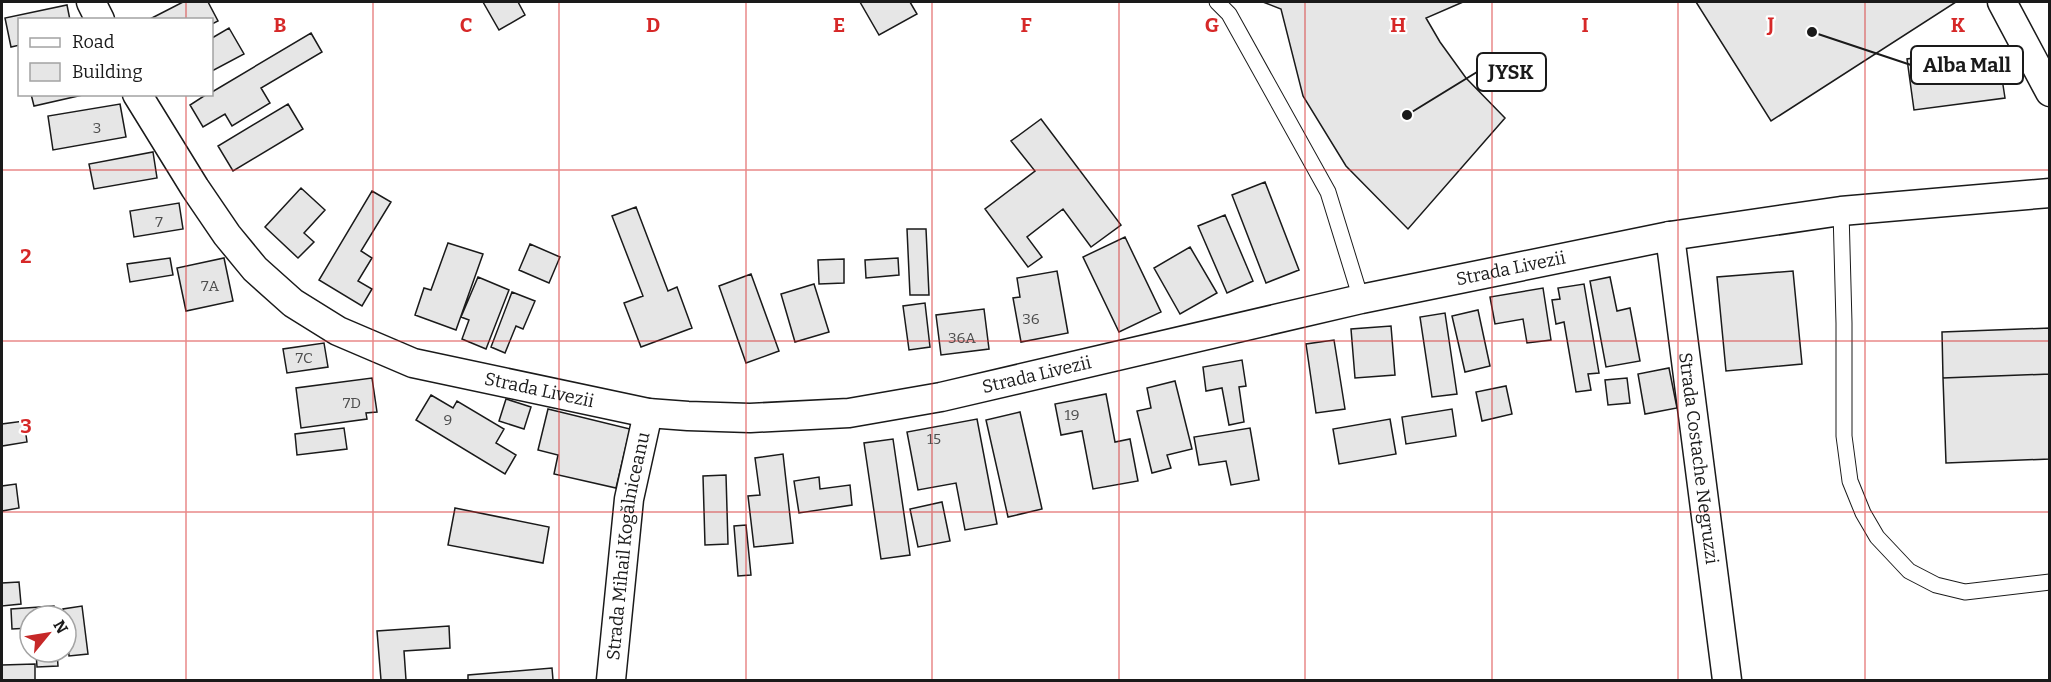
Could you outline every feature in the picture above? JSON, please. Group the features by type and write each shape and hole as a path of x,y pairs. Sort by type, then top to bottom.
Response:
{"street":[{"path":"91,2 99,18"},
{"path":"2002,2 2049,92"},
{"name":"Strada Livezii","path":"138,96 195,188 227,235 255,270 293,303 338,331 413,363 648,413 688,416 750,418 849,413 941,397 1361,298 1670,236 1841,211 2049,194"},
{"name":"Strada Costache Negruzzi","path":"1670,236 1727,681"},
{"name":"Strada Mihail Kogălniceanu","path":"611,681 629,499 648,413"}],"lane":[{"path":"1217,2 1229,14 1328,192 1361,298"},
{"path":"1841,211 1844,436 1850,481 1876,537 1909,571 1936,585 1965,592 2049,582"}],"building":[{"path":"183,2 208,2 218,21 213,24 213,18 152,18"},
{"path":"483,2 518,2 525,15 499,30"},
{"path":"860,2 910,2 917,14 879,35"},
{"path":"1263,2 1463,2 1426,18 1466,78 1505,118 1408,229 1346,166 1303,96 1281,9"},
{"path":"1696,2 1956,2 1771,121"},
{"path":"67,5 70,18 18,18 18,45 11,47 5,18"},
{"path":"229,28 244,54 213,70 213,37"},
{"path":"311,33 322,52 261,88 270,103 232,126 225,114 203,127 190,105 204,96 213,96 213,91"},
{"path":"1997,46 2005,98 1914,110 1907,59"},
{"path":"32,96 78,96 34,106"},
{"path":"120,104 126,137 53,150 48,116"},
{"path":"288,104 303,129 233,171 218,146"},
{"path":"1041,119 1121,225 1091,247 1063,209 1027,237 1042,257 1028,267 985,209 1035,171 1011,141"},
{"path":"153,152 157,178 94,189 89,164"},
{"path":"1265,182 1299,270 1266,283 1232,195"},
{"path":"301,188 325,210 304,233 314,242 298,258 265,227"},
{"path":"372,191 391,202 361,251 372,258 358,281 372,289 362,306 319,280"},
{"path":"179,203 183,229 134,237 130,211"},
{"path":"636,207 668,291 677,287 692,328 641,347 624,303 643,296 612,216"},
{"path":"1225,215 1253,281 1227,293 1198,226"},
{"path":"907,229 926,229 929,295 910,295"},
{"path":"1125,237 1161,312 1119,332 1083,257"},
{"path":"448,243 483,254 456,330 415,315 424,288 431,290"},
{"path":"530,244 560,257 549,283 519,270"},
{"path":"1190,247 1217,293 1180,314 1154,268"},
{"path":"170,258 173,275 130,282 127,264"},
{"path":"224,258 233,301 186,311 177,268"},
{"path":"898,258 899,275 866,278 865,260"},
{"path":"844,259 844,283 819,284 818,260"},
{"path":"1057,271 1068,333 1021,342 1013,298 1020,297 1017,278"},
{"path":"1793,271 1802,364 1726,371 1717,277"},
{"path":"751,274 779,351 746,363 719,286"},
{"path":"478,277 509,290 486,349 462,339 469,320 461,317"},
{"path":"1610,277 1617,311 1630,308 1640,361 1606,367 1590,281"},
{"path":"814,284 829,332 795,342 781,294"},
{"path":"1584,284 1599,373 1588,374 1591,390 1576,392 1564,322 1556,324 1552,300 1560,299 1558,288"},
{"path":"1543,288 1551,340 1527,343 1523,319 1495,324 1490,297"},
{"path":"512,292 535,301 523,329 516,326 505,353 491,347"},
{"path":"925,303 930,347 909,350 903,306"},
{"path":"984,309 989,349 941,355 936,315"},
{"path":"1478,310 1490,366 1465,372 1452,316"},
{"path":"1445,313 1457,394 1432,397 1420,317"},
{"path":"1391,326 1395,375 1355,378 1351,329"},
{"path":"2050,328 2050,374 1943,378 1942,332"},
{"path":"1334,340 1345,409 1316,413 1306,344"},
{"path":"324,343 328,367 287,373 283,349"},
{"path":"1242,360 1246,386 1239,387 1244,422 1229,425 1222,388 1206,391 1203,367"},
{"path":"1669,368 1677,408 1645,414 1638,374"},
{"path":"2050,374 2050,459 1946,463 1943,378"},
{"path":"372,378 377,412 366,413 367,419 301,428 296,388"},
{"path":"1627,378 1630,403 1608,405 1605,380"},
{"path":"1175,381 1192,449 1167,455 1171,468 1152,473 1137,411 1151,408 1147,388"},
{"path":"1506,386 1512,414 1482,421 1476,392"},
{"path":"1106,394 1115,442 1130,439 1138,481 1093,489 1082,431 1061,435 1055,404"},
{"path":"431,395 453,408 457,401 504,429 496,443 516,455 505,474 416,420"},
{"path":"506,399 531,407 524,429 499,421"},
{"path":"548,409 630,429 616,488 554,474 558,455 538,450"},
{"path":"1452,409 1456,436 1406,444 1402,417"},
{"path":"1020,412 1042,509 1008,517 986,420"},
{"path":"977,419 997,524 965,530 956,483 918,490 907,432"},
{"path":"1390,419 1396,454 1339,464 1333,429"},
{"path":"24,421 27,442 2,446 2,424"},
{"path":"344,428 347,449 297,455 295,434"},
{"path":"1250,428 1259,480 1231,485 1226,461 1199,465 1194,437"},
{"path":"893,439 910,555 881,559 864,443"},
{"path":"783,454 793,543 754,547 748,496 760,495 755,458"},
{"path":"726,475 728,544 705,545 703,476"},
{"path":"819,477 820,489 850,485 852,505 799,513 794,481"},
{"path":"16,484 19,508 2,511 2,486"},
{"path":"942,502 950,541 918,547 910,509"},
{"path":"455,508 549,527 543,563 448,545"},
{"path":"746,525 751,575 738,576 734,526"},
{"path":"19,582 21,604 2,606 2,583"},
{"path":"82,606 88,654 78,655 78,607"},
{"path":"11,609 18,609 18,629 12,629"},
{"path":"449,626 450,648 404,651 406,680 381,680 377,631"},
{"path":"35,664 35,680 2,680 2,665"},
{"path":"37,664 58,664 58,666 37,667"},
{"path":"552,668 553,680 468,680 468,675"}],"place":[{"name":"Alba Mall","path":"1812,32"},
{"name":"JYSK","path":"1407,115"}]}
